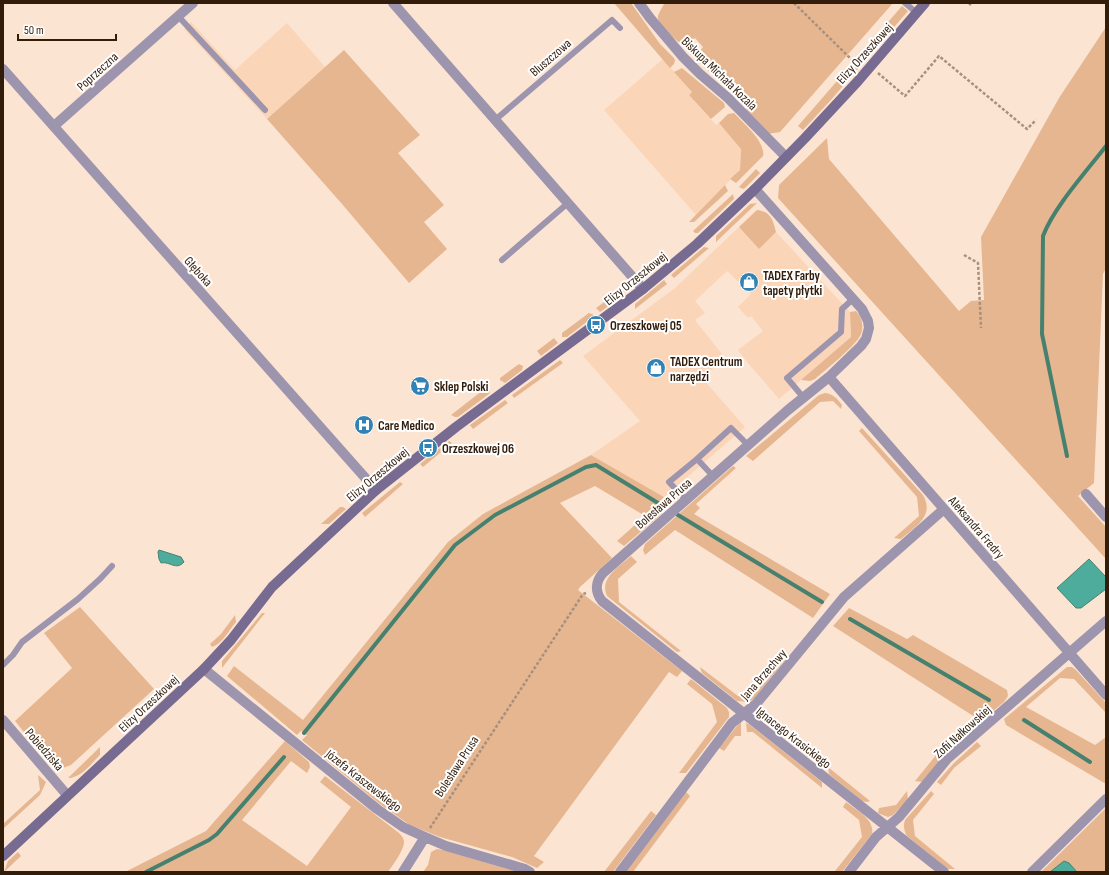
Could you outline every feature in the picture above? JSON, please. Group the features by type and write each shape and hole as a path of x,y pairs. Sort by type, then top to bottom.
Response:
{"street":[{"name":"Poprzeczna","path":"54,126 193,3"},
{"path":"393,3 643,289"},
{"name":"Biskupa Michała Kozala","path":"639,3 683,57 728,98 786,157"},
{"name":"Elizy Orzeszkowej","path":"3,856 204,668 231,640 272,587 376,490 456,427 643,289 697,244 755,189 786,157 858,81 926,3"},
{"name":"Głęboka","path":"3,69 376,490"},
{"name":"Bolesława Prusa","path":"597,587 598,578 603,573 803,397 829,377 861,346 866,339 868,333 868,321 866,315 854,299 755,189"},
{"name":"Aleksandra Fredry","path":"829,377 1106,695"},
{"path":"1086,494 1106,517"},
{"name":"Jana Brzechwy","path":"620,872 732,722 756,704 844,597 944,509"},
{"name":"Ignacego Krasickiego","path":"597,587 597,592 602,601 944,872"},
{"name":"Zofii Nałkowskiej","path":"848,872 876,837 899,817 947,759 1106,621"},
{"name":"Józefa Kraszewskiego","path":"204,668 377,809 403,827 446,846 525,869 530,872"},
{"name":"Pobiedziska","path":"3,720 67,795"},
{"path":"1032,872 1106,799"},
{"path":"403,872 425,837"}],"lane":[{"path":"905,3 917,13"},
{"path":"178,16 265,110"},
{"name":"Bluszczowa","path":"495,120 612,20 620,28"},
{"path":"502,260 568,203"},
{"path":"803,397 787,378 840,332 842,309 854,299"},
{"path":"686,500 669,482 731,428 748,445"},
{"path":"697,459 713,476"},
{"path":"3,664 13,655 22,642 78,599 112,566"}],"path":[{"path":"794,3 852,60"},
{"path":"968,3 972,5"},
{"path":"876,72 905,96 939,56 1027,129 1036,120"},
{"path":"964,255 978,263 980,328"},
{"name":"Bolesława Prusa","path":"425,837 583,594 597,587"}],"shaded area":[{"path":"614,3 631,3 660,44 675,60 674,64 670,68"},
{"path":"663,3 893,3 780,132 767,134 746,111 749,98 732,79 720,82 698,61 696,56 703,47 695,38 684,45 672,37 660,23 658,16 664,4"},
{"path":"902,6 908,11 803,130 798,126"},
{"path":"191,22 235,70 287,23 325,67 267,119 184,29"},
{"path":"1106,27 1106,268 1103,274 1094,483 1078,496 1106,527 1106,559 778,198 779,185 827,138 829,159 959,311 971,301 984,300 981,237 1059,98"},
{"path":"344,50 420,135 398,153 444,205 424,222 447,249 409,283 267,119"},
{"path":"663,59 692,92 689,95 716,125 719,123 741,148 740,170 696,215 604,110"},
{"path":"682,68 724,103 725,107 711,119 689,95 692,92 674,72"},
{"path":"734,113 758,139 763,151 763,156 736,183 730,179 740,170 741,149 719,123 728,114"},
{"path":"756,169 760,173 745,188 743,189 739,187"},
{"path":"725,185 728,191 694,222 689,222"},
{"path":"733,194 734,199 698,233 693,231"},
{"path":"757,203 716,242 716,236 750,204"},
{"path":"757,210 762,211 771,217 776,232 759,249 739,227"},
{"path":"739,227 759,249 776,232 850,312 851,337 779,399 738,350 763,331 751,316 748,318 738,307 751,294 727,271 695,301 705,313 695,320 725,358 702,378 745,427 664,497 591,455 640,421 583,356 675,288"},
{"path":"704,247 709,248 674,278 671,275"},
{"path":"664,280 667,284 635,309 635,304"},
{"path":"625,287 624,295 600,312 596,308"},
{"path":"856,311 860,316 862,325 862,331 858,339 847,351 815,379 810,381 801,380 851,337 850,312"},
{"path":"589,313 594,315 593,317 567,337 562,337 562,333"},
{"path":"554,338 558,343 541,356 537,351"},
{"path":"560,360 563,363 514,398 512,395"},
{"path":"519,364 523,366 522,370 505,383 500,380 500,378"},
{"path":"487,387 490,389 489,394 458,417 451,415"},
{"path":"825,393 831,394 837,399 842,405 841,409 833,401 820,402 753,461 746,456 819,395"},
{"path":"505,400 508,403 473,429 470,425"},
{"path":"862,428 923,495 926,502 927,509 922,520 901,539 894,538 919,516 917,497 859,431"},
{"path":"449,441 452,443 423,467 420,464"},
{"path":"591,455 664,497 654,507 663,513 624,546 617,541 645,516 595,486 560,503 612,558 578,590 682,671 677,677 669,672 534,856 544,862 537,868 512,857 440,837 410,825 381,805 302,740 307,735 301,731 297,735 227,676 234,666 303,720 448,542 483,514"},
{"path":"733,466 736,468 696,504 700,508 694,514 830,594 813,618 675,530 645,555 643,550 645,544"},
{"path":"400,482 403,484 365,517 362,513"},
{"path":"340,507 346,509 329,524 321,524"},
{"path":"631,556 637,562 618,579 619,602 681,651 677,652 607,596 605,590 608,578"},
{"path":"80,607 154,689 71,765 55,771 15,721 72,668 44,633"},
{"path":"849,608 907,639 913,635 1007,690 1008,696 1004,702 981,721 833,626"},
{"path":"262,613 265,613 222,668 222,661"},
{"path":"235,615 236,622 222,640 212,647 210,644 221,634"},
{"path":"780,657 785,660 754,699 748,702 737,701 702,673 700,667 738,696 749,695"},
{"path":"1067,667 1072,667 1076,670 1106,703 1106,713 1074,679 1060,678 1026,707 1095,745 1106,737 1106,784 1006,725 1004,719"},
{"path":"691,679 727,708 729,717 686,773 679,773 717,722 712,704 687,684"},
{"path":"173,681 175,685 160,699 157,700 154,698"},
{"path":"741,722 741,736 735,736 724,751 719,748 737,726"},
{"path":"746,723 822,782 822,788 753,732 747,732"},
{"path":"285,741 309,762 310,767 307,773 291,761 242,820 307,866 351,807 320,782 325,776 399,833 404,839 404,845 388,872 125,872 206,831"},
{"path":"977,742 981,746 954,768 941,785 937,782 954,763"},
{"path":"100,747 100,755 89,766 77,776 68,778"},
{"path":"937,754 942,759 922,782 915,781"},
{"path":"828,767 870,801 862,801 829,774"},
{"path":"38,775 46,782 40,795 3,829 3,824 40,790"},
{"path":"907,791 908,800 893,815 888,817 878,813 879,808 896,805"},
{"path":"931,791 934,794 913,820 915,836 955,869 948,869 907,836 905,830 905,820"},
{"path":"686,792 690,796 633,872 626,872"},
{"path":"846,802 868,819 871,824 872,834 842,872 835,871 862,837 859,820 843,807"},
{"path":"1106,808 1106,872 1041,872"},
{"path":"651,811 656,815 613,872 604,872"},
{"path":"437,849 518,872 423,872 428,865 431,852"},
{"path":"18,852 21,856 4,872 8,861"}],"water":[{"path":"159,550 181,557 184,562 178,566 161,563 159,559"},
{"path":"1089,559 1106,577 1106,589 1081,608 1076,608 1057,588"},
{"path":"1064,861 1069,863 1077,872 1050,872"}],"waterway":[{"path":"1067,456 1042,334 1043,236 1062,202 1106,146"},
{"path":"304,733 455,545 495,515 586,467 596,465 658,503"},
{"path":"678,515 822,602"},
{"path":"850,619 989,700"},
{"path":"1024,720 1090,762"},
{"path":"146,872 209,840 217,834 284,757"}],"place":[{"name":"TADEX Farby tapety płytki","path":"749,282"},
{"name":"Orzeszkowej 05","path":"596,325"},
{"name":"TADEX Centrum narzędzi","path":"656,368"},
{"name":"Sklep Polski","path":"420,386"},
{"name":"Care Medico","path":"364,425"},
{"name":"Orzeszkowej 06","path":"428,448"}]}
